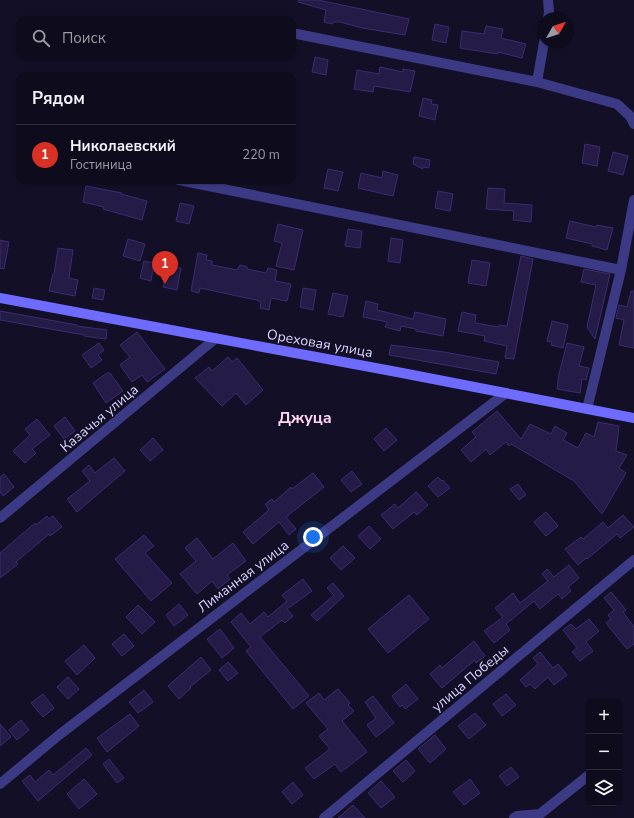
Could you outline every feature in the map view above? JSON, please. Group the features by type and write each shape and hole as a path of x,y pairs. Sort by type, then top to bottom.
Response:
{"main road":[{"name":"Ореховая улица","path":"0,298 634,418"}],"street":[{"path":"548,0 550,12"},
{"path":"296,35 537,82 617,104 630,116 634,124"},
{"path":"537,82 543,48"},
{"path":"199,184 621,270"},
{"path":"587,409 621,270 634,200"},
{"name":"Казачья улица","path":"0,518 216,338"},
{"name":"Лиманная улица","path":"0,784 59,735 506,393"},
{"name":"улица Победы","path":"324,818 634,560"},
{"path":"514,818 540,814 586,778"}],"building":[{"path":"299,0 318,0 409,19 405,35 362,28 340,22 333,22 332,24 324,22 326,10 298,2"},
{"path":"435,24 449,27 446,43 432,40"},
{"path":"486,26 503,29 501,38 526,44 522,58 498,52 498,54 460,48 462,31 484,34"},
{"path":"315,57 328,60 326,75 312,72"},
{"path":"380,67 403,72 403,69 415,71 410,92 374,86 373,92 354,89 357,70 379,74"},
{"path":"423,98 432,100 431,104 438,105 435,120 419,116"},
{"path":"585,144 600,147 597,166 582,163"},
{"path":"613,152 628,156 623,175 608,171"},
{"path":"414,157 430,160 429,168 423,167 423,169 413,164"},
{"path":"328,169 343,172 338,191 324,188"},
{"path":"383,171 398,175 393,196 358,188 361,173 382,178"},
{"path":"86,186 122,193 121,194 147,201 142,220 103,209 104,207 83,202"},
{"path":"488,188 505,189 504,203 532,205 531,222 513,220 514,211 486,209"},
{"path":"438,191 453,194 450,211 435,208"},
{"path":"180,203 194,206 189,224 176,221"},
{"path":"570,221 596,227 597,225 613,228 607,250 592,246 592,244 566,238"},
{"path":"278,224 303,230 294,270 276,266 282,243 274,241"},
{"path":"348,229 362,231 360,248 345,246"},
{"path":"391,238 403,240 400,263 388,261"},
{"path":"128,239 145,244 140,261 123,256"},
{"path":"0,240 9,242 4,269 0,268"},
{"path":"58,248 73,250 69,278 78,280 75,296 49,291 54,274"},
{"path":"198,253 207,255 206,260 212,261 212,265 237,270 240,265 247,267 247,269 266,273 268,268 277,270 275,281 291,284 287,301 271,298 269,310 260,308 261,302 256,300 200,288 199,293 191,291"},
{"path":"521,256 533,259 514,359 505,358 507,346 484,341 485,336 458,331 462,312 476,315 475,323 499,327 499,325 507,326"},
{"path":"472,260 490,263 486,286 468,283"},
{"path":"144,261 154,263 151,281 140,278"},
{"path":"167,266 181,268 177,290 163,287"},
{"path":"584,269 610,274 595,339 587,327 596,285 581,282"},
{"path":"94,288 105,290 103,300 92,298"},
{"path":"303,288 316,290 313,310 300,307"},
{"path":"631,291 634,291 634,348 619,345 624,320 616,318 619,305 627,307"},
{"path":"333,293 348,296 343,317 328,314"},
{"path":"366,301 378,304 377,310 413,319 415,312 446,319 443,336 416,331 416,329 401,326 400,331 385,327 387,322 363,317"},
{"path":"0,311 77,326 107,330 106,339 0,320"},
{"path":"552,321 568,325 563,348 551,345 552,342 547,341"},
{"path":"137,332 165,369 147,382 142,375 132,382 120,365 130,357 120,345"},
{"path":"99,343 104,350 98,355 102,360 91,368 82,355"},
{"path":"567,343 584,347 579,366 589,368 586,380 582,379 580,393 557,389 559,374"},
{"path":"391,345 444,352 499,362 496,374 389,355"},
{"path":"228,357 232,362 237,358 263,390 246,405 236,393 222,406 195,378 209,367 212,371"},
{"path":"107,373 110,373 123,391 106,403 93,383"},
{"path":"497,411 521,439 530,424 551,434 555,426 567,433 563,440 578,448 586,433 594,437 598,422 619,426 616,451 627,455 619,468 626,473 602,514 574,481 511,444 509,446 506,442 490,455 486,449 471,462 461,450 476,437 472,432"},
{"path":"65,417 75,431 64,439 54,426"},
{"path":"37,419 50,435 32,449 36,453 25,463 13,451 30,435 25,429"},
{"path":"386,428 397,440 384,451 374,439"},
{"path":"153,438 163,450 150,461 140,450"},
{"path":"114,458 125,471 77,512 67,499 90,481 82,471 89,465 95,473"},
{"path":"352,471 362,484 351,492 341,480"},
{"path":"313,473 324,487 286,517 296,529 289,535 279,522 253,544 243,532 269,510 265,504 272,499 274,502 291,487 292,489"},
{"path":"4,474 14,487 3,496 0,492 0,477"},
{"path":"438,477 450,488 438,497 428,486"},
{"path":"518,484 526,495 519,500 510,489"},
{"path":"416,492 428,505 417,515 414,512 393,529 381,515 395,504 398,508"},
{"path":"546,512 558,526 546,536 534,522"},
{"path":"623,515 634,527 620,538 617,534 578,565 565,549 581,537 583,539 603,522 608,528"},
{"path":"47,516 49,519 53,516 62,527 50,536 49,534 16,562 18,564 0,578 0,553 35,523 36,525"},
{"path":"369,526 381,539 370,549 358,536"},
{"path":"144,535 154,546 145,553 172,583 151,601 115,559"},
{"path":"197,538 213,559 233,543 246,561 227,575 230,579 218,589 212,581 197,594 180,574 196,561 185,548"},
{"path":"343,546 355,558 341,570 330,558"},
{"path":"569,565 579,578 568,587 571,591 562,599 558,594 540,609 534,601 506,624 510,630 494,643 484,631 503,617 495,608 513,593 520,603 548,581 542,574 547,569 554,577"},
{"path":"303,579 312,591 287,609 293,616 285,623 282,620 260,637 309,696 293,709 246,651 251,647 231,622 241,613 250,624 264,612 268,617 287,601 282,595"},
{"path":"333,583 344,596 317,621 311,615 334,595 327,588"},
{"path":"611,592 626,610 623,612 634,627 634,644 627,649 606,623 611,619 608,615 614,610 604,598"},
{"path":"409,595 429,619 388,653 368,629"},
{"path":"179,604 188,615 174,626 166,615"},
{"path":"138,605 155,622 142,634 126,617"},
{"path":"589,619 599,631 586,642 593,651 580,661 572,652 577,648 563,630 571,624 576,629"},
{"path":"220,629 234,648 222,658 207,639"},
{"path":"124,634 134,646 122,656 112,644"},
{"path":"474,641 485,656 476,663 475,660 442,688 430,674 440,665 442,668"},
{"path":"84,645 95,658 77,675 65,661"},
{"path":"540,652 553,668 558,664 567,675 554,685 548,677 535,689 530,684 526,687 520,680 538,664 533,658"},
{"path":"201,657 211,670 190,687 191,688 179,699 168,686"},
{"path":"228,662 238,673 228,681 219,670"},
{"path":"68,677 79,689 68,699 57,687"},
{"path":"406,684 418,699 405,709 402,705 400,707 392,696"},
{"path":"338,689 350,703 348,705 354,711 342,721 367,752 341,772 335,764 314,779 305,768 330,749 319,736 328,729 306,703 319,693 324,700"},
{"path":"144,690 153,702 138,713 129,702"},
{"path":"43,694 54,708 43,717 31,703"},
{"path":"506,694 516,705 502,716 493,704"},
{"path":"373,696 394,723 376,737 367,725 376,718 365,702"},
{"path":"475,713 486,725 469,739 458,726"},
{"path":"130,714 139,726 107,752 97,738"},
{"path":"21,720 29,730 17,740 9,730"},
{"path":"0,724 11,737 0,746"},
{"path":"435,735 446,749 430,763 418,749"},
{"path":"86,748 92,755 38,801 22,781 30,775 35,782 49,770 53,775"},
{"path":"109,759 124,778 117,783 103,764"},
{"path":"406,760 415,771 403,782 393,771"},
{"path":"511,767 519,777 507,786 499,776"},
{"path":"84,779 97,794 79,809 67,794"},
{"path":"470,779 480,793 464,805 453,792"},
{"path":"381,781 395,797 381,808 368,793"},
{"path":"293,782 303,795 292,804 282,792"},
{"path":"353,805 365,818 338,818"}],"place":[{"name":"Николаевский","path":"165,284"}],"district":[{"name":"Джуца","path":"305,417"}]}
